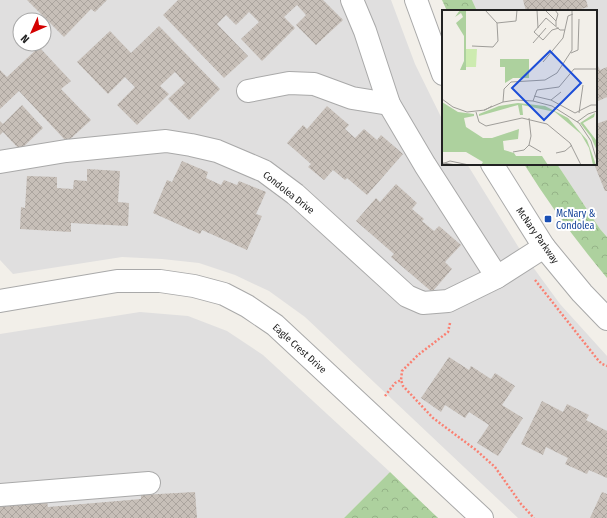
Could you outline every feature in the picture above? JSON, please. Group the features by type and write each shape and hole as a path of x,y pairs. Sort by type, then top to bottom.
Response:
{"street":[{"path":"352,0 365,31 389,104 425,165 497,277"},
{"path":"416,0 442,71"},
{"path":"248,91 289,83 314,84 352,98 389,104"},
{"name":"Condolea Drive","path":"0,162 66,151 166,141 216,151 264,171 296,194 407,296 423,303 448,302 497,277 523,262 544,247"},
{"name":"McNary Parkway","path":"493,165 544,247 582,293 607,319"},
{"name":"Eagle Crest Drive","path":"0,301 117,281 160,281 194,286 224,294 275,325 482,518"},
{"path":"0,495 149,482"}],"path":[{"path":"523,262 549,299 598,360 607,366"},
{"path":"450,317 450,328 448,332 418,355 402,371 401,380 403,386 432,418 476,450 495,467 521,504 534,518"}],"shaded area":[{"path":"0,0 391,0 415,64 442,119 442,165 468,165 519,248 560,304 607,356 607,518 518,518 305,317 269,291 235,275 199,263 122,257 13,274 0,260"},
{"path":"472,0 607,0 607,237 600,229 558,165 597,165 597,10 477,10"},
{"path":"140,312 188,316 227,331 263,355 390,472 344,518 0,518 0,334"}],"green space":[{"path":"442,0 472,0 477,10 447,10"},
{"path":"525,165 558,165 600,229 607,237 607,278 585,251 543,194"},
{"path":"390,472 438,518 344,518"}],"building":[{"path":"27,0 107,0 95,12 91,9 64,37 52,25 52,12 39,12"},
{"path":"178,0 323,0 343,20 316,45 296,25 306,15 297,5 284,17 295,28 262,61 241,39 259,22 249,12 236,25 226,15 217,24 248,56 224,78 163,15"},
{"path":"523,0 586,0 588,7 578,10 526,10"},
{"path":"159,26 220,89 189,120 168,99 185,83 175,72 160,86 169,94 137,125 117,105 135,87 125,77 108,94 77,62 110,31 131,53"},
{"path":"34,52 44,52 71,81 61,89 91,120 67,142 19,91 0,109 0,70 7,77"},
{"path":"597,64 600,70 607,67 607,97 597,102"},
{"path":"22,105 43,128 20,150 3,132 0,135 0,121 3,124"},
{"path":"327,106 349,125 345,129 355,138 364,129 377,140 381,135 403,154 367,195 347,178 345,180 333,170 324,180 308,167 311,164 287,143 303,125 307,129"},
{"path":"607,120 607,191 605,191 594,165 597,165 597,124"},
{"path":"182,161 208,172 206,178 221,185 224,180 237,185 239,181 266,192 256,214 262,216 247,250 202,230 200,234 153,213 167,180 172,182"},
{"path":"87,169 120,171 118,202 129,203 128,226 71,223 71,232 20,229 21,207 25,208 27,176 57,177 57,188 73,189 74,180 87,181"},
{"path":"396,184 417,203 412,209 424,219 422,221 434,231 439,226 461,245 445,262 452,269 432,292 391,257 394,254 356,221 376,198 380,202"},
{"path":"449,357 469,370 471,366 491,379 495,373 515,386 502,405 523,418 498,456 477,443 489,425 469,412 465,418 445,405 441,412 421,398"},
{"path":"542,401 563,412 567,404 589,415 586,420 607,431 607,478 589,470 587,474 565,464 568,458 546,447 543,455 521,444"},
{"path":"195,492 197,518 0,518 0,506 47,502 48,507 141,499 141,495"},
{"path":"602,492 607,494 607,518 590,518"}],"place":[{"name":"McNary & Condolea","path":"548,219"}]}
